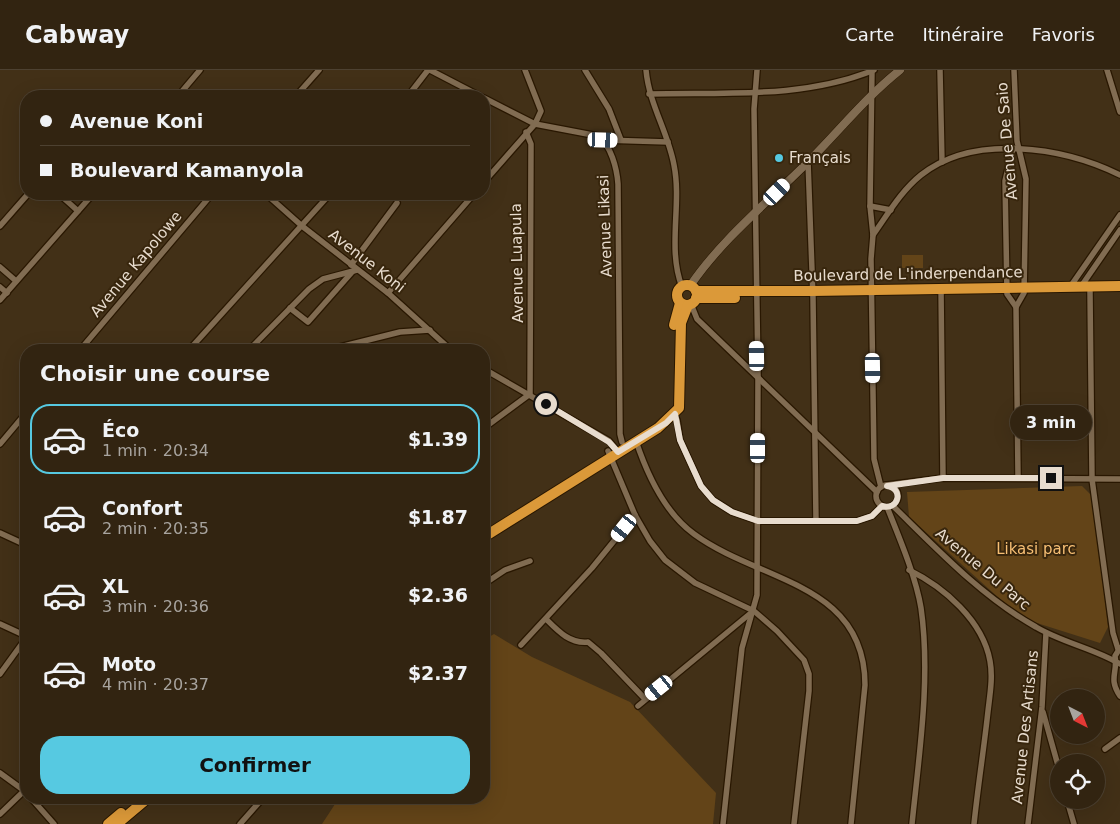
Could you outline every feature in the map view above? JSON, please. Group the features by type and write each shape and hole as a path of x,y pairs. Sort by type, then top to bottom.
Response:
{"highway":[{"name":"Boulevard de L'inderpendance","path":"689,296 1007,291 1120,286"},
{"name":"Boulevard de L'inderpendance","path":"1077,289 1120,292"},
{"path":"490,526 615,450 636,441 666,423 675,409 674,326 689,296"},
{"path":"490,533 675,409"},
{"path":"108,824 132,804"},
{"path":"117,824 141,804"}],"main road":[{"path":"689,296 710,260 870,96 900,70"}],"street":[{"path":"183,90 200,70"},
{"path":"301,90 319,70"},
{"path":"413,90 429,70 468,90"},
{"path":"490,175 535,124 541,111 525,70"},
{"path":"585,70 609,109 621,140"},
{"path":"646,70 649,94 668,142 676,174 676,265 698,320 758,375 814,431 882,488 893,487 898,495 897,502 872,516 857,521 758,521 732,512 713,500 701,486 680,440 675,409"},
{"path":"723,824 742,648 754,611 758,569 758,375 754,214 755,91 757,70"},
{"path":"649,94 755,91 811,87 841,81 873,70 870,96 870,206 874,235 871,259 874,459 882,488 877,500 887,507 921,608 924,654 923,724 912,824"},
{"path":"940,70 942,162"},
{"name":"Avenue De Saio","path":"1014,70 1017,141 1026,179 1024,290 1016,307"},
{"path":"1108,70 1120,112"},
{"path":"490,101 535,124 598,136 603,140 668,142"},
{"name":"Avenue Luapula","path":"526,132 531,144 530,394"},
{"name":"Avenue Likasi","path":"603,140 614,164 618,184 620,434 615,450 626,497 650,541 665,560 695,582 754,611 794,648 804,660 809,674 794,824"},
{"path":"1017,141 1012,150 1005,181 1007,291 1016,307 1018,477"},
{"path":"874,235 904,191 919,176 942,162 968,153 1020,150 1062,155 1120,175"},
{"path":"808,161 813,294 816,521"},
{"path":"0,226 23,200"},
{"path":"65,200 78,211"},
{"path":"0,300 88,200"},
{"name":"Avenue Kapolowe","path":"85,344 207,200"},
{"name":"Avenue Koni","path":"273,200 354,268 388,293 443,344"},
{"path":"194,344 325,200"},
{"path":"388,293 469,200"},
{"path":"290,308 308,322 354,268 366,241 397,203"},
{"path":"870,206 891,210"},
{"path":"1120,215 1077,289 1092,451 1092,479 1112,626 1119,649 1115,656 1118,663 1113,686 1120,696"},
{"path":"1077,289 1120,230"},
{"path":"0,267 16,281"},
{"path":"255,344 322,279 354,268"},
{"path":"0,287 7,292"},
{"path":"941,292 943,478"},
{"path":"352,344 400,332 428,328"},
{"path":"490,372 530,394 615,450"},
{"path":"490,424 530,394"},
{"path":"0,444 20,420"},
{"path":"636,441 650,478 684,526 724,554 782,578 823,599 846,623 861,653 865,668 865,686 851,824"},
{"path":"882,488 943,478 1120,479"},
{"name":"Avenue Du Parc","path":"887,507 1019,618 1046,633 1098,652 1118,663"},
{"path":"521,645 546,619 635,515"},
{"path":"0,533 20,542"},
{"path":"490,580 505,570 530,561"},
{"path":"909,570 933,583 956,604 974,625 990,659 990,690 974,824"},
{"path":"638,706 754,611"},
{"path":"546,619 565,636 579,643 588,642 645,699"},
{"path":"0,624 20,634"},
{"name":"Avenue Des Artisans","path":"1028,824 1042,707 1046,633"},
{"path":"0,674 20,646"},
{"path":"1042,707 1055,754"},
{"path":"1105,749 1120,738"},
{"path":"0,773 20,787"},
{"path":"0,814 20,796"},
{"path":"36,804 54,824"},
{"path":"240,824 258,804"},
{"path":"1070,809 1074,824"}],"green space":[{"path":"902,255 923,255 923,268 902,268"},
{"name":"Likasi parc","path":"1082,486 1093,497 1108,627 1100,643 1021,618 909,517 907,492"},
{"path":"494,634 532,657 630,702 716,793 713,824 322,824 335,804 490,804 490,636"}],"place":[{"name":"Français","path":"779,158"}],"route":[{"path":"546,404 609,442 618,452 666,423 675,414 680,440 701,486 713,500 732,512 758,521 857,521 872,516 882,506 887,508 897,502 898,495 896,489 887,486 943,478 1051,478"}]}
